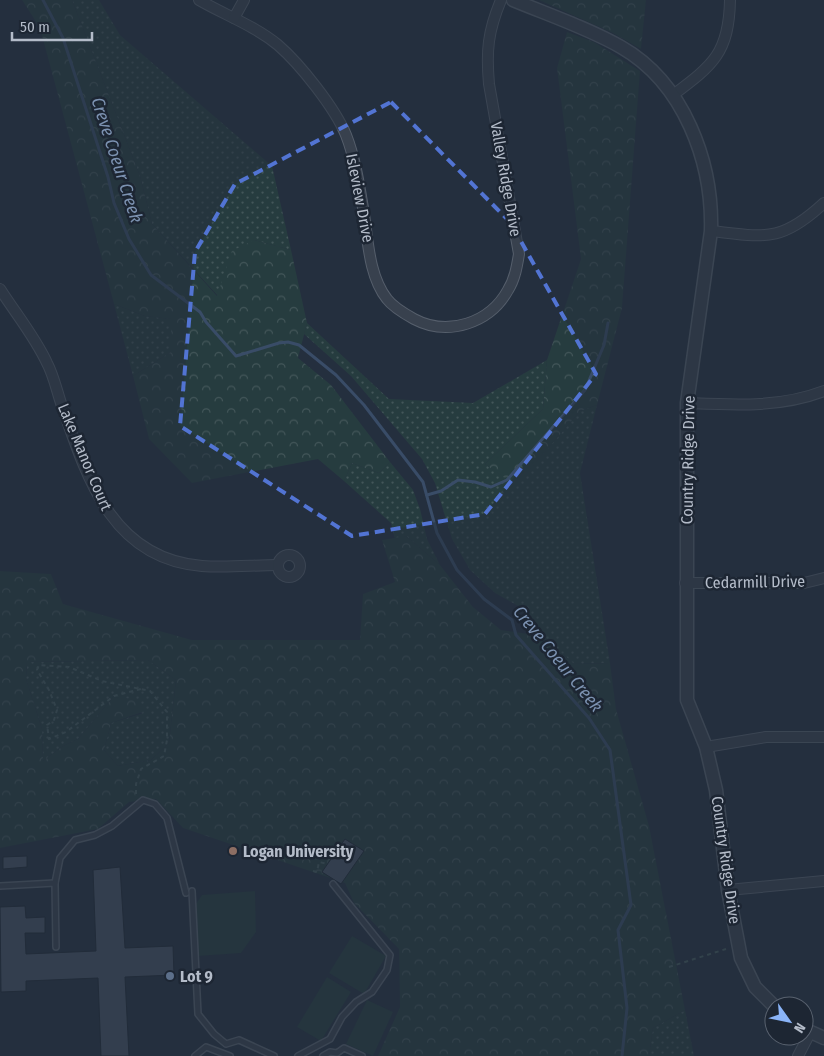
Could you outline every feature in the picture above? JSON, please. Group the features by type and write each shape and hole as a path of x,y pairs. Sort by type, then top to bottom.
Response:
{"street":[{"name":"Isleview Drive","path":"199,0 234,18 277,44 312,82 346,134 358,176 373,265 377,279 387,299 404,314 423,324 452,327"},
{"path":"234,18 244,0"},
{"name":"Valley Ridge Drive","path":"452,327 471,323 484,316 497,305 508,290 517,262 516,233 489,84 487,58 488,34 501,0"},
{"name":"Country Ridge Drive","path":"513,0 622,48 658,77 673,95 698,147 705,171 712,206 711,231 687,404 685,583 687,700 706,747 716,790 728,890 741,958 755,987 764,996"},
{"path":"673,95 706,70 714,60 726,38 730,0"},
{"path":"711,231 770,236 800,224 824,203"},
{"name":"Lake Manor Court","path":"0,289 48,364 78,449 100,501 121,528 142,547 184,563 202,566 278,565"},
{"path":"687,404 758,405 806,398 824,391"},
{"name":"Cedarmill Drive","path":"685,583 804,583 824,578"},
{"path":"706,747 766,737 824,737"},
{"path":"728,890 824,881"}],"lane":[{"path":"56,947 55,883 60,858 75,840 95,835 112,826 143,800 155,804 167,818 186,892"},
{"path":"0,886 55,883"},
{"path":"298,1056 330,1040 342,1017 356,1002 372,992 387,970 390,955 333,884"},
{"path":"192,891 198,1014 214,1034 226,1044 239,1040 274,1056"},
{"path":"195,1056 206,1047 230,1056"},
{"path":"323,1056 330,1052 338,1055 344,1048 362,1056"}],"path":[{"path":"137,804 136,784 141,769 164,756 167,740 167,712 150,691 141,689 102,681 69,666 39,665 37,670 49,690 57,710 54,720 47,725 49,739 66,732 114,696 141,689"},
{"path":"313,871 317,872 318,862 328,864"},
{"path":"669,967 726,949"}],"highlighted area":[{"path":"391,102 510,222 596,374 485,514 352,536 180,426 195,252 235,184"}],"green space":[{"path":"22,0 72,0 140,176 152,224 217,296 232,251 254,240 291,250 307,323 298,358 331,385 390,462 379,473 352,463 344,481 318,459 192,483 149,439 133,376 171,352 171,319 145,316 114,304 40,28"},
{"path":"72,0 99,0 120,35 272,166 291,250 254,240 218,296 152,224 140,176"},
{"path":"539,0 646,0 641,49 613,33"},
{"path":"567,32 594,42 640,71 622,308 597,405 580,411 516,486 485,464 543,409 547,360 581,259 557,68"},
{"path":"114,304 145,316 171,319 171,352 133,376"},
{"path":"307,323 389,399 473,403 547,360 543,409 485,464 516,485 580,411 597,405 580,473 610,663 574,664 542,636 518,606 495,593 470,570 452,539 435,483 422,459 351,376 304,334"},
{"path":"390,462 413,490 420,509 427,539 440,565 406,536 395,540 391,523 344,481 352,463 379,473"},
{"path":"406,536 440,565 473,607 501,630 542,636 574,664 610,663 616,709 649,826 685,1010 653,1028 649,1056 378,1056 400,1007 399,949 354,903 345,883 183,828 156,799 129,802 98,829 0,848 0,571 51,574 63,604 192,640 360,640 363,594 395,582 382,540","holes":["148,660 176,680 169,743 151,760 118,766 104,750 111,723 143,712 136,700 114,696 78,739 63,746 43,761 42,729 26,679 27,662"]},
{"path":"148,660 176,680 169,743 151,760 118,766 104,750 111,723 143,713 114,696 78,739 63,746 43,761 42,729 26,679 27,662"},
{"path":"255,891 256,932 241,953 198,956 195,905 202,895"},
{"path":"352,936 386,956 364,994 329,973"},
{"path":"327,977 351,992 321,1041 297,1027"},
{"path":"367,1000 393,1012 373,1056 346,1044"},
{"path":"685,1010 694,1056 649,1056 653,1028"}],"building":[{"path":"345,839 364,851 341,884 322,872"},
{"path":"27,856 27,867 3,869 3,857"},
{"path":"120,867 125,948 173,946 174,975 125,977 129,1056 101,1056 98,978 26,981 26,991 1,992 0,907 25,906 26,918 45,917 45,933 25,933 26,954 96,951 93,870"}],"waterway":[{"name":"Creve Coeur Creek","path":"43,0 63,38 108,177 114,203 129,239 151,275 200,312 206,322 236,356 288,342 299,345 336,375 364,405 423,482 437,533 457,570 484,599 512,620 516,635 589,718 610,750 631,905 618,930 627,1008 622,1056"},
{"path":"427,495 441,491 458,480 475,482 491,487 507,480 585,390 604,345 608,323"}],"place":[{"name":"Logan University","path":"233,851"},
{"name":"Lot 9","path":"170,976"}]}
